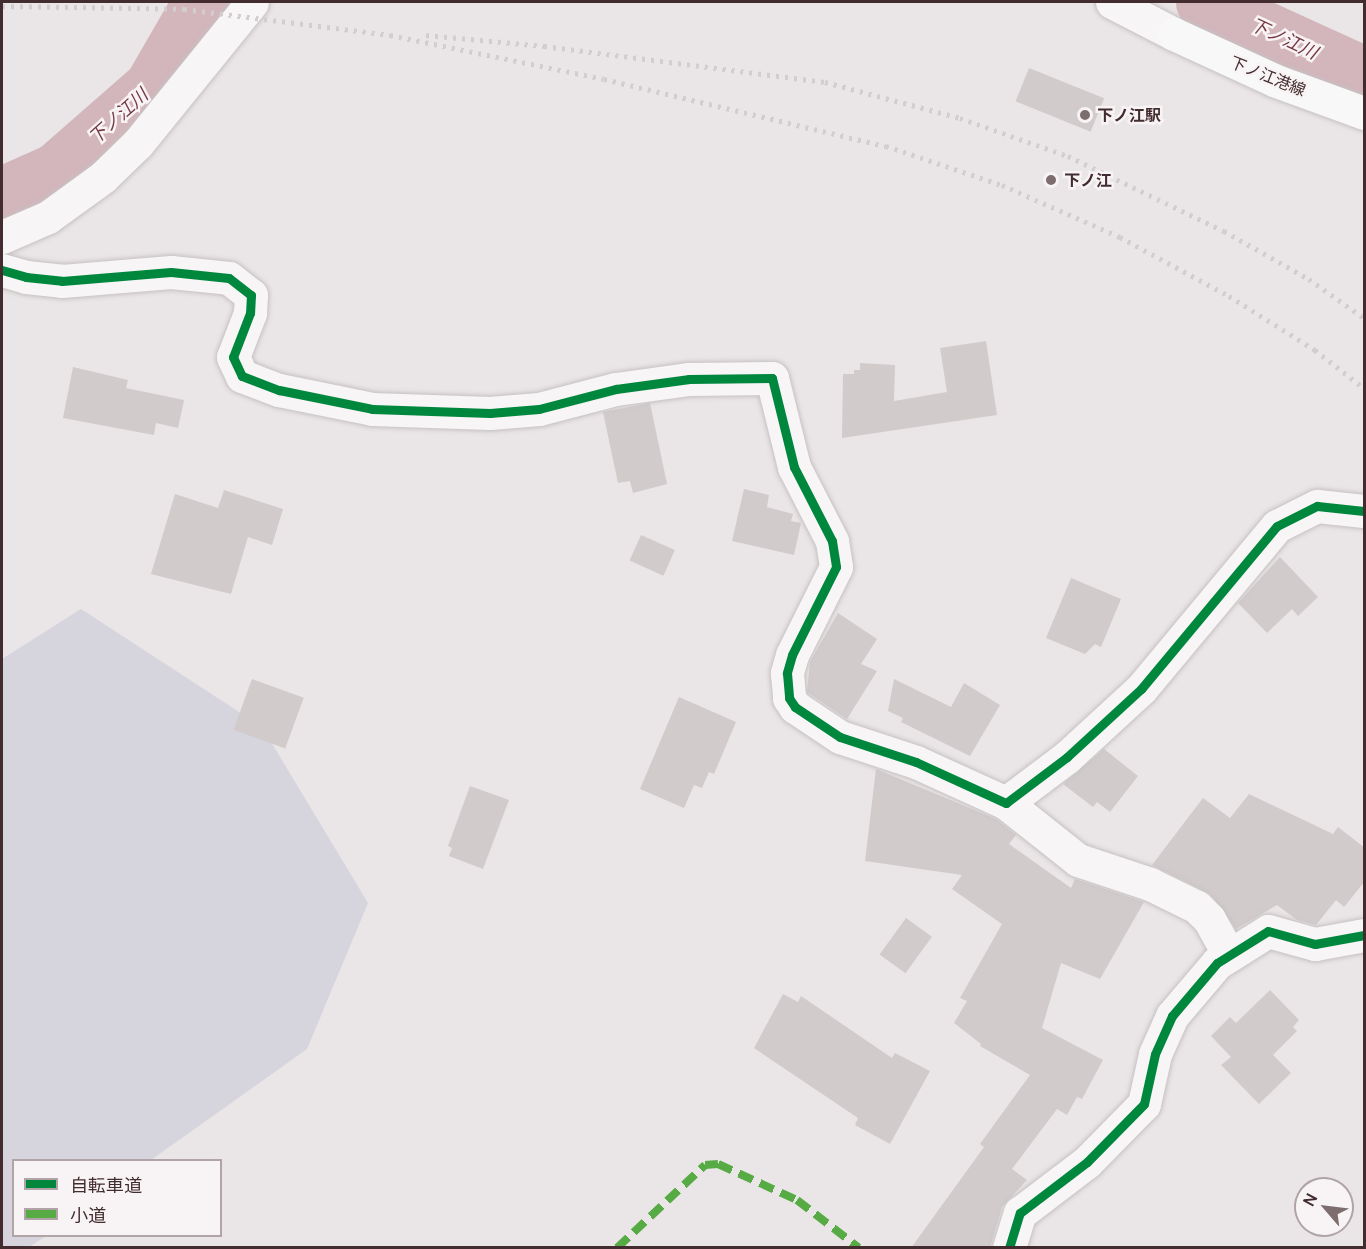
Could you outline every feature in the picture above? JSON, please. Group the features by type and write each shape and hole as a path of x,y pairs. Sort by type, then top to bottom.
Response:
{"main road":[{"name":"下ノ江港線","path":"1173,34 1276,81 1365,113"}],"street":[{"path":"2,237 48,217 103,177 138,143 252,2"},
{"path":"1112,2 1173,34"},
{"path":"2,270 42,280 194,272 229,278 251,295 250,313 233,357 242,376 279,390 372,409 490,413 539,409 615,389 679,380 772,378 794,467 832,541 836,567 792,656 787,673 789,698 795,707 840,737 935,769 1006,803 1078,860 1150,884 1197,907 1209,919 1228,953"},
{"path":"1006,803 1068,757 1141,689 1277,526 1317,506 1365,511"},
{"path":"1009,1248 1020,1213 1087,1162 1144,1104 1155,1054 1172,1016 1228,953 1272,930 1316,944 1352,940 1365,935"}],"shaded area":[{"path":"81,609 262,727 368,903 307,1049 152,1159 12,1159 12,1237 44,1237 29,1247 2,1248 2,659"}],"building":[{"name":"下ノ江駅","path":"1029,68 1104,98 1091,132 1016,101"},
{"path":"986,341 997,415 842,438 843,374 854,374 854,370 860,370 860,363 895,365 894,401 947,392 940,348"},
{"path":"73,367 128,380 126,388 184,400 178,428 156,423 154,435 63,418"},
{"path":"650,403 667,484 633,493 630,481 618,483 603,412"},
{"path":"744,489 769,495 767,507 793,514 791,521 801,523 794,555 732,541"},
{"path":"224,490 283,509 272,545 248,537 231,594 151,574 175,494 218,508"},
{"path":"641,535 675,550 663,576 630,561"},
{"path":"1280,557 1318,597 1298,616 1292,609 1267,633 1238,603"},
{"path":"1071,578 1121,599 1101,647 1095,644 1085,654 1046,638"},
{"path":"838,613 877,639 861,664 877,671 847,719 807,692 810,662"},
{"path":"252,679 304,698 285,749 234,730"},
{"path":"894,679 951,707 964,683 1000,705 970,756 901,722 903,718 888,711"},
{"path":"679,697 736,722 714,774 709,772 702,788 694,785 684,808 640,789"},
{"path":"1104,749 1138,776 1110,812 1097,802 1093,807 1063,784"},
{"path":"876,769 996,819 1016,835 1009,844 1071,888 1075,879 1144,902 1100,979 1061,963 1042,1028 1103,1060 1082,1099 1077,1097 1067,1115 1057,1109 1012,1169 1027,1180 1002,1207 990,1248 911,1248 984,1147 980,1144 1030,1075 980,1046 981,1044 954,1023 967,1001 960,998 1002,924 952,889 962,875 865,861"},
{"path":"470,786 509,800 483,869 449,856 452,848 448,846"},
{"path":"1249,794 1333,834 1338,827 1365,848 1365,881 1344,907 1336,900 1316,925 1297,920 1277,905 1236,929 1210,894 1152,865 1203,798 1230,818"},
{"path":"906,918 932,937 905,973 880,954"},
{"path":"1270,990 1299,1020 1293,1027 1297,1031 1273,1055 1291,1073 1259,1104 1221,1065 1231,1057 1211,1036 1230,1017 1236,1023"},
{"path":"783,994 798,1002 801,996 892,1058 895,1053 930,1071 890,1144 855,1125 858,1118 754,1048"}],"waterway":[{"name":"下ノ江川","path":"2,195 56,171 152,87 201,2"},
{"name":"下ノ江川","path":"1204,2 1364,75"}],"railway":[{"path":"2,6 184,9 390,35 604,79 886,146 1002,185 1120,237 1229,296 1315,350 1364,388"},
{"path":"426,35 544,46 825,82 960,118 1068,156 1224,231 1309,279 1364,318"}],"marked path":[{"path":"617,1248 705,1165 718,1164 797,1200 859,1248"}],"cycle path":[{"path":"2,270 26,277 62,281 171,272 229,278 251,295 250,313 233,357 242,376 279,390 372,409 490,413 539,409 616,389 689,379 772,378 794,467 832,541 836,567 792,655 787,673 789,698 795,707 840,737 916,762 1006,803 1067,757 1141,689 1277,526 1317,506 1364,511"},
{"path":"1009,1248 1020,1213 1087,1162 1144,1104 1155,1054 1172,1016 1217,963 1268,931 1315,944 1364,935"}],"place":[{"name":"下ノ江駅","path":"1085,115"},
{"name":"下ノ江","path":"1051,180"}]}
